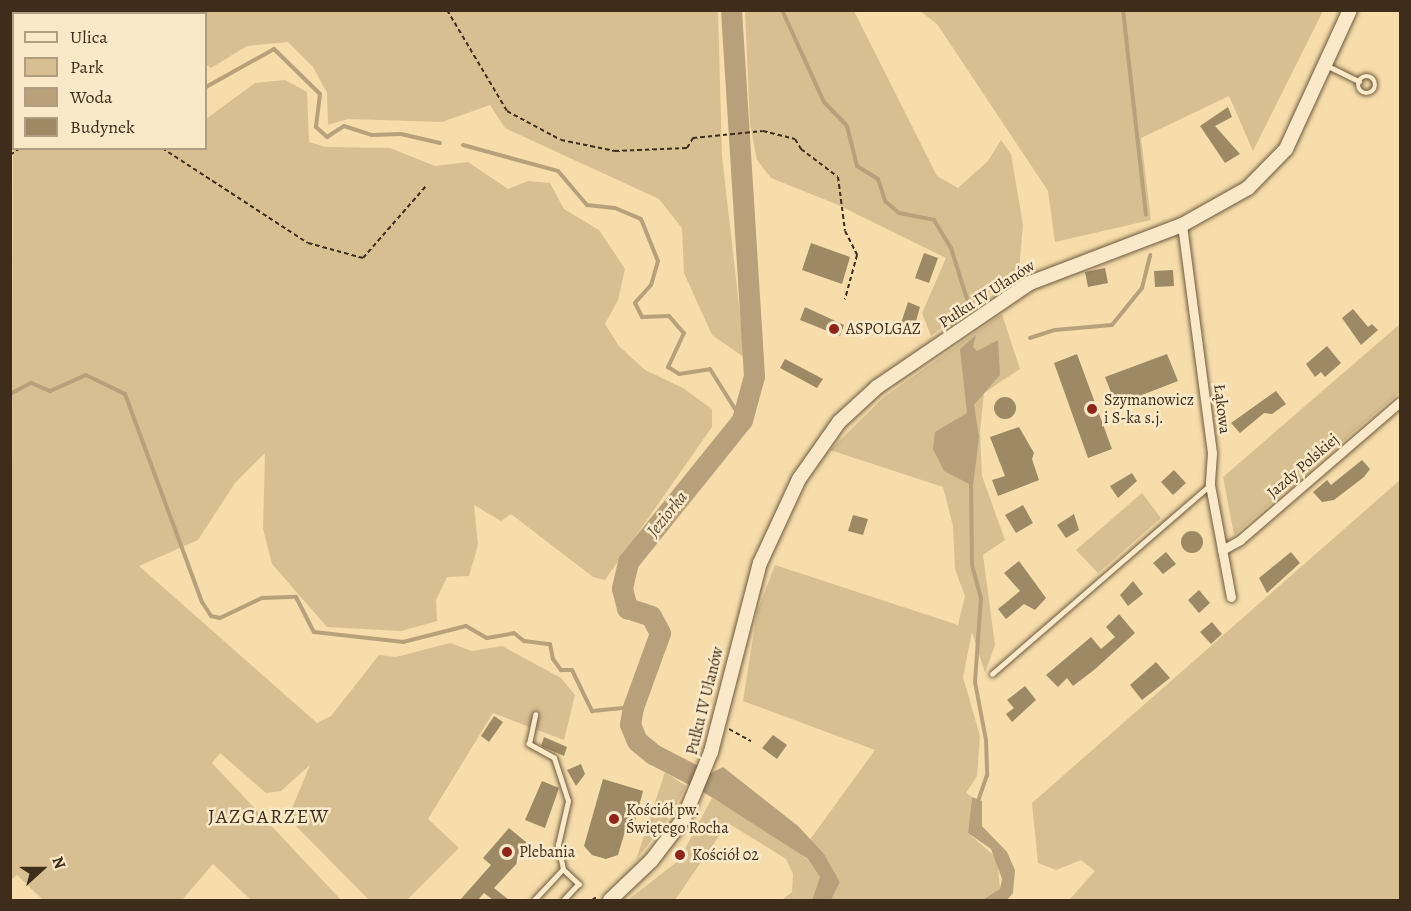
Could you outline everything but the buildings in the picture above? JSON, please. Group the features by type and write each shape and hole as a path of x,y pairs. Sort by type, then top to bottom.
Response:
{"street":[{"name":"Pułku IV Ułanów","path":"610,900 668,842 696,794 711,752 760,563 799,479 838,422 877,387 1030,283 1182,225 1248,188 1278,162 1326,65 1350,10"},
{"name":"Łąkowa","path":"1182,225 1212,453 1210,485 1231,597"},
{"name":"Jazdy Polskiej","path":"1222,550 1401,402"}],"lane":[{"path":"1326,65 1359,81"},
{"path":"992,674 1210,485"},
{"path":"535,715 529,744 554,758 567,790 568,801 558,845 563,869 579,884 564,900"},
{"path":"534,900 563,869"}],"path":[{"path":"447,10 507,111 561,140 615,151 687,148 693,138 747,132 795,139 801,149 838,177 845,231 857,255 844,299"},
{"path":"165,150 308,243 363,258 427,185"},
{"path":"726,728 751,741"}],"green space":[{"path":"10,11 718,11 722,156 745,358 712,335 684,273 682,228 659,199 505,128 490,105 442,122 348,119 328,125 327,93 313,67 288,42 247,46 211,68 207,65 207,12 12,14"},
{"path":"745,11 854,11 937,176 958,188 988,161 1001,140 1011,154 1023,225 1019,270 931,336 922,313 946,258 836,204 771,178 757,160 750,124"},
{"path":"920,11 1323,11 1253,151 1229,96 1141,138 1151,220 1055,242 1048,191 937,24"},
{"path":"285,80 307,92 309,142 326,147 390,148 435,166 468,162 508,189 528,181 550,183 564,209 599,230 625,269 618,300 605,324 619,346 645,370 683,388 712,409 712,427 605,580 593,577 511,514 501,521 474,505 478,545 469,576 447,577 436,600 437,621 401,631 327,627 272,564 263,529 265,453 235,483 198,540 139,566 317,723 331,716 379,655 396,657 450,643 472,651 502,646 561,678 575,695 564,740 493,713 428,819 459,848 407,900 369,900 288,818 310,765 281,791 266,793 220,753 212,763 341,900 251,900 213,864 182,900 43,900 17,875 11,880 13,150 207,150 207,118 255,83"},
{"path":"1002,314 1020,369 984,393 980,432 982,476 1005,540 983,555 995,645 985,673 972,632 963,677 980,736 977,776 966,793 972,797 968,833 997,858 1000,889 982,900 831,900 840,882 824,854 809,841 875,750 743,701 757,612 775,565 958,625 965,596 955,569 953,526 943,487 830,450 884,397"},
{"path":"1400,324 1400,392 1234,535 1223,477"},
{"path":"1400,480 1400,900 1069,900 1095,871 1081,860 1056,870 1038,863 1032,803"},
{"path":"1142,493 1161,518 1098,573 1076,550"},
{"path":"665,772 686,786 672,814 636,860"},
{"path":"712,798 775,835 816,866 820,877 812,900 782,900 792,892 793,874 786,859 728,823 675,900 628,900 679,860"}],"water":[{"path":"976,335 973,347 977,351 998,340 1000,375 974,405 979,437 973,486 944,471 933,449 935,432 967,413 960,349"},
{"path":"723,767 798,826 824,854 840,882 831,900 812,900 820,877 808,859 705,793 713,772"},
{"path":"972,797 982,801 982,826 1007,852 1015,870 1013,893 1007,900 982,900 1000,889 1002,879 991,849 968,833"}],"waterway":[{"name":"Jeziorka","path":"731,10 754,376 742,420 628,562 622,588 627,608 651,616 660,633 633,707 630,724 637,741 653,754 734,796"},
{"path":"782,10 824,102 847,126 857,166 878,179 885,201 899,213 934,220 951,248 967,299"},
{"path":"1123,10 1146,215"},
{"path":"207,86 274,49 320,94 316,127 327,137 344,126 372,135 401,134 440,143"},
{"path":"463,145 558,171 587,205 615,208 641,219 658,261 651,285 635,303 642,317 669,316 684,333 668,367 679,374 710,369 742,420"},
{"path":"1030,338 1055,330 1112,325 1142,288 1150,255"},
{"path":"10,394 31,383 50,391 86,375 125,394 202,602 211,616 220,618 262,598 296,597 314,632 403,642 466,626 487,638 514,633 524,641 550,644 553,659 561,670 572,670 592,711 633,707"},
{"path":"971,481 972,565 981,598 975,682 986,740 987,775 977,804"}],"place":[{"name":"ASPOLGAZ","path":"834,329"},
{"name":"Szymanowicz i S-ka s.j.","path":"1092,409"},
{"name":"Kościół pw. Świętego Rocha","path":"614,819"},
{"name":"Plebania","path":"507,852"},
{"name":"Kościół 02","path":"680,855"}],"district":[{"name":"JAZGARZEW","path":"269,816"}]}
